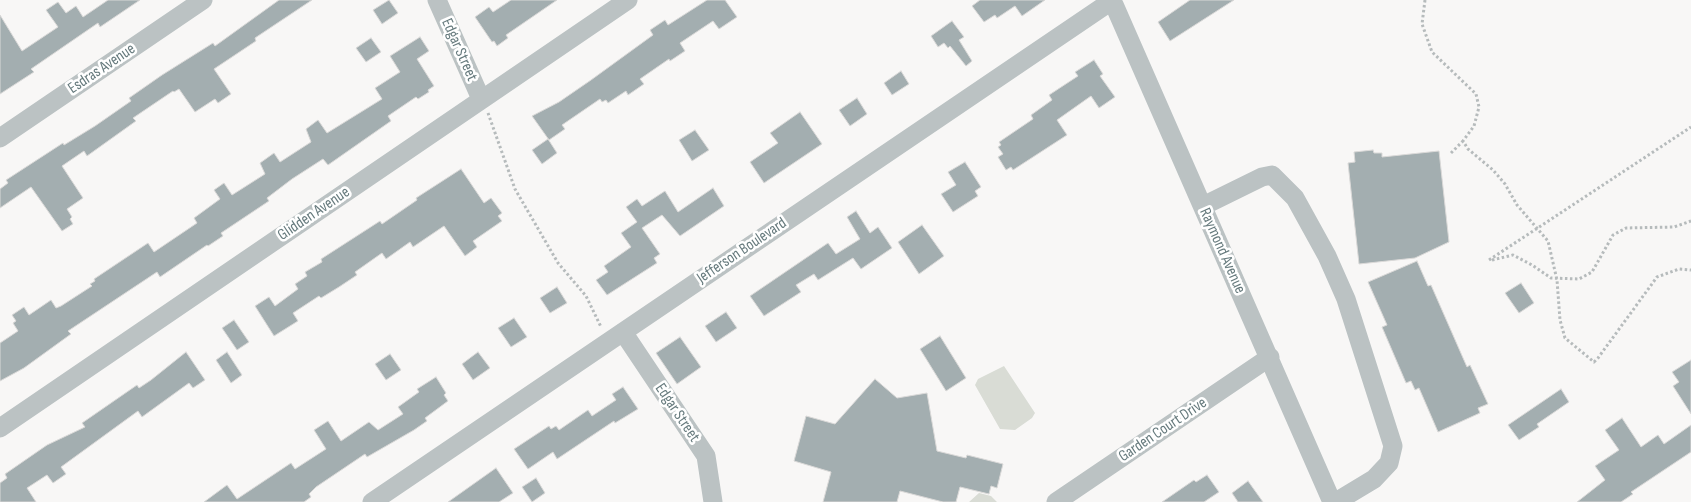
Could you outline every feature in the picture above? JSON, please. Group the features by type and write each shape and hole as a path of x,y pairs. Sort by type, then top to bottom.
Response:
{"street":[{"name":"Esdras Avenue","path":"0,138 203,0"},
{"name":"Edgar Street","path":"437,0 484,105"},
{"name":"Glidden Avenue","path":"0,428 484,105 628,0"},
{"name":"Raymond Avenue","path":"1112,0 1332,502"},
{"name":"Jefferson Boulevard","path":"372,502 1112,0"},
{"path":"1202,206 1262,177 1272,175 1295,198 1327,256 1346,299 1393,446 1389,464 1374,479 1336,502"},
{"name":"Edgar Street","path":"623,332 706,456 713,502"},
{"name":"Garden Court Drive","path":"1056,502 1270,357"}],"path":[{"path":"1425,0 1422,24 1432,52 1444,66 1476,94 1479,107 1474,126 1451,153"},
{"path":"484,105 516,189 558,263 586,296 602,328"},
{"path":"1691,127 1489,260 1513,255 1557,280 1579,280 1592,272 1613,234 1626,228 1674,227 1691,222"},
{"path":"1463,141 1468,149 1493,170 1505,184 1517,205 1548,241 1557,280 1560,320 1565,338 1594,362 1656,277 1679,269 1691,270"}],"shaded area":[{"path":"1004,366 1035,413 1032,418 1015,430 1000,429 975,385 978,379"},
{"path":"979,493 991,496 997,502 969,502"}],"building":[{"path":"108,0 140,0 100,27 98,23 31,69 34,72 0,94 0,15 22,51 58,27 46,10 58,2 66,13 76,6 83,17"},
{"path":"279,0 312,0 255,38 256,41 214,69 231,94 218,103 215,99 195,112 179,89 173,91 133,118 136,121 87,156 84,151 62,166 83,198 67,209 72,217 70,219 73,224 62,231 31,187 0,208 0,189 8,183 6,180 63,143 64,145 95,126 131,101 129,98 162,75 213,43 215,46"},
{"path":"389,0 398,13 382,24 373,10"},
{"path":"511,0 557,0 506,35 508,38 497,46 494,41 492,42 475,17 489,7 493,12"},
{"path":"707,0 725,0 737,17 719,29 713,21 680,43 685,51 670,61 669,59 640,79 644,84 628,95 626,91 608,103 606,100 602,102 600,99 562,125 565,129 549,140 532,116 559,102 591,80 653,35 650,30 665,20 668,25"},
{"path":"980,0 1045,0 1022,16 1015,6 997,18 995,15 984,22 972,6"},
{"path":"1190,0 1234,0 1170,41 1158,22"},
{"path":"952,21 964,37 959,40 972,61 966,66 950,46 948,48 944,43 938,47 931,36"},
{"path":"420,37 429,51 417,59 434,86 428,90 429,92 418,99 416,97 388,116 391,121 328,165 323,159 292,179 267,198 269,201 221,233 223,236 160,277 157,272 68,331 71,334 24,368 0,381 0,343 18,331 13,323 16,321 12,315 24,307 29,315 51,300 56,308 61,306 92,286 90,284 95,281 94,279 148,243 154,252 197,223 194,218 220,199 214,190 224,183 232,195 265,174 260,163 274,153 280,162 311,142 306,129 318,120 327,133 382,99 375,88 400,72 390,56"},
{"path":"371,38 381,52 366,62 356,48"},
{"path":"1094,60 1103,74 1100,76 1115,97 1099,108 1091,96 1057,120 1067,135 1013,170 1011,167 1006,170 998,157 1003,154 998,147 1001,145 999,142 1033,119 1031,115 1052,100 1049,95 1078,76 1075,72"},
{"path":"901,71 909,84 892,95 884,83"},
{"path":"857,98 867,114 850,126 839,110"},
{"path":"800,112 822,144 764,183 750,162 778,143 770,133"},
{"path":"695,130 709,150 692,161 679,140"},
{"path":"548,139 557,153 542,164 532,150"},
{"path":"1373,150 1374,153 1382,153 1382,157 1439,151 1449,242 1415,258 1359,264 1348,163 1355,162 1354,152"},
{"path":"965,162 981,187 975,191 978,196 953,212 941,194 956,185 948,172"},
{"path":"461,169 484,203 491,198 502,213 498,216 502,221 473,241 477,247 465,256 444,226 413,247 410,242 386,259 382,253 355,272 357,275 293,313 298,321 274,336 255,306 269,297 275,306 298,289 295,284 307,276 305,272 322,262 321,259 380,221 382,224 417,200 416,198"},
{"path":"713,188 724,206 680,236 662,215 642,228 660,254 654,258 657,263 607,295 596,280 608,272 604,266 631,247 621,233 637,222 626,207 637,199 642,206 665,191 678,212"},
{"path":"856,211 870,233 878,227 892,248 861,269 853,258 818,280 814,274 796,285 801,292 764,316 750,296 828,243 836,254 860,239 847,217"},
{"path":"922,225 944,256 919,274 898,242"},
{"path":"1417,261 1428,286 1431,285 1467,367 1470,365 1488,404 1478,408 1480,413 1438,432 1419,388 1415,390 1411,381 1406,383 1382,327 1387,325 1368,282"},
{"path":"1521,283 1534,303 1519,313 1505,293"},
{"path":"557,287 567,303 550,313 540,298"},
{"path":"726,312 737,328 716,342 705,326"},
{"path":"514,318 527,337 511,347 498,328"},
{"path":"234,320 249,342 237,350 222,328"},
{"path":"940,336 966,378 946,391 920,349"},
{"path":"680,337 701,367 677,384 656,353"},
{"path":"186,352 205,380 193,388 189,383 142,417 138,411 61,467 66,474 53,483 47,475 27,488 36,502 0,502 0,483 7,478 5,474 47,445 85,427 82,423 137,385 139,388 151,380"},
{"path":"227,352 242,375 231,383 216,360"},
{"path":"478,352 490,368 473,380 462,364"},
{"path":"390,354 401,370 386,380 375,364"},
{"path":"1691,360 1691,414 1673,386 1679,382 1672,372"},
{"path":"436,377 446,393 444,395 448,401 425,418 427,421 367,457 365,454 316,487 309,494 311,497 304,502 204,502 227,485 237,499 291,463 295,469 326,449 314,430 328,421 341,441 369,422 378,430 403,414 398,407 419,392 417,389"},
{"path":"875,379 897,398 927,393 937,451 966,458 967,455 1003,464 997,488 991,486 989,494 960,487 956,502 943,502 900,491 897,502 823,502 831,472 794,461 806,416 835,424"},
{"path":"623,387 638,409 615,423 614,421 557,459 553,452 528,469 514,449 549,426 551,429 556,426 559,430 588,410 592,416 616,400 612,394"},
{"path":"1561,389 1569,402 1537,424 1539,427 1519,440 1508,425"},
{"path":"1622,418 1641,447 1658,435 1664,444 1691,425 1691,452 1631,492 1633,494 1621,502 1577,502 1605,480 1595,466 1619,450 1605,430"},
{"path":"496,468 513,493 499,502 448,502"},
{"path":"1207,475 1219,492 1204,502 1162,502 1194,480 1196,482"},
{"path":"536,478 545,493 532,502 522,487"},
{"path":"1248,481 1263,502 1238,502 1232,493"}]}
